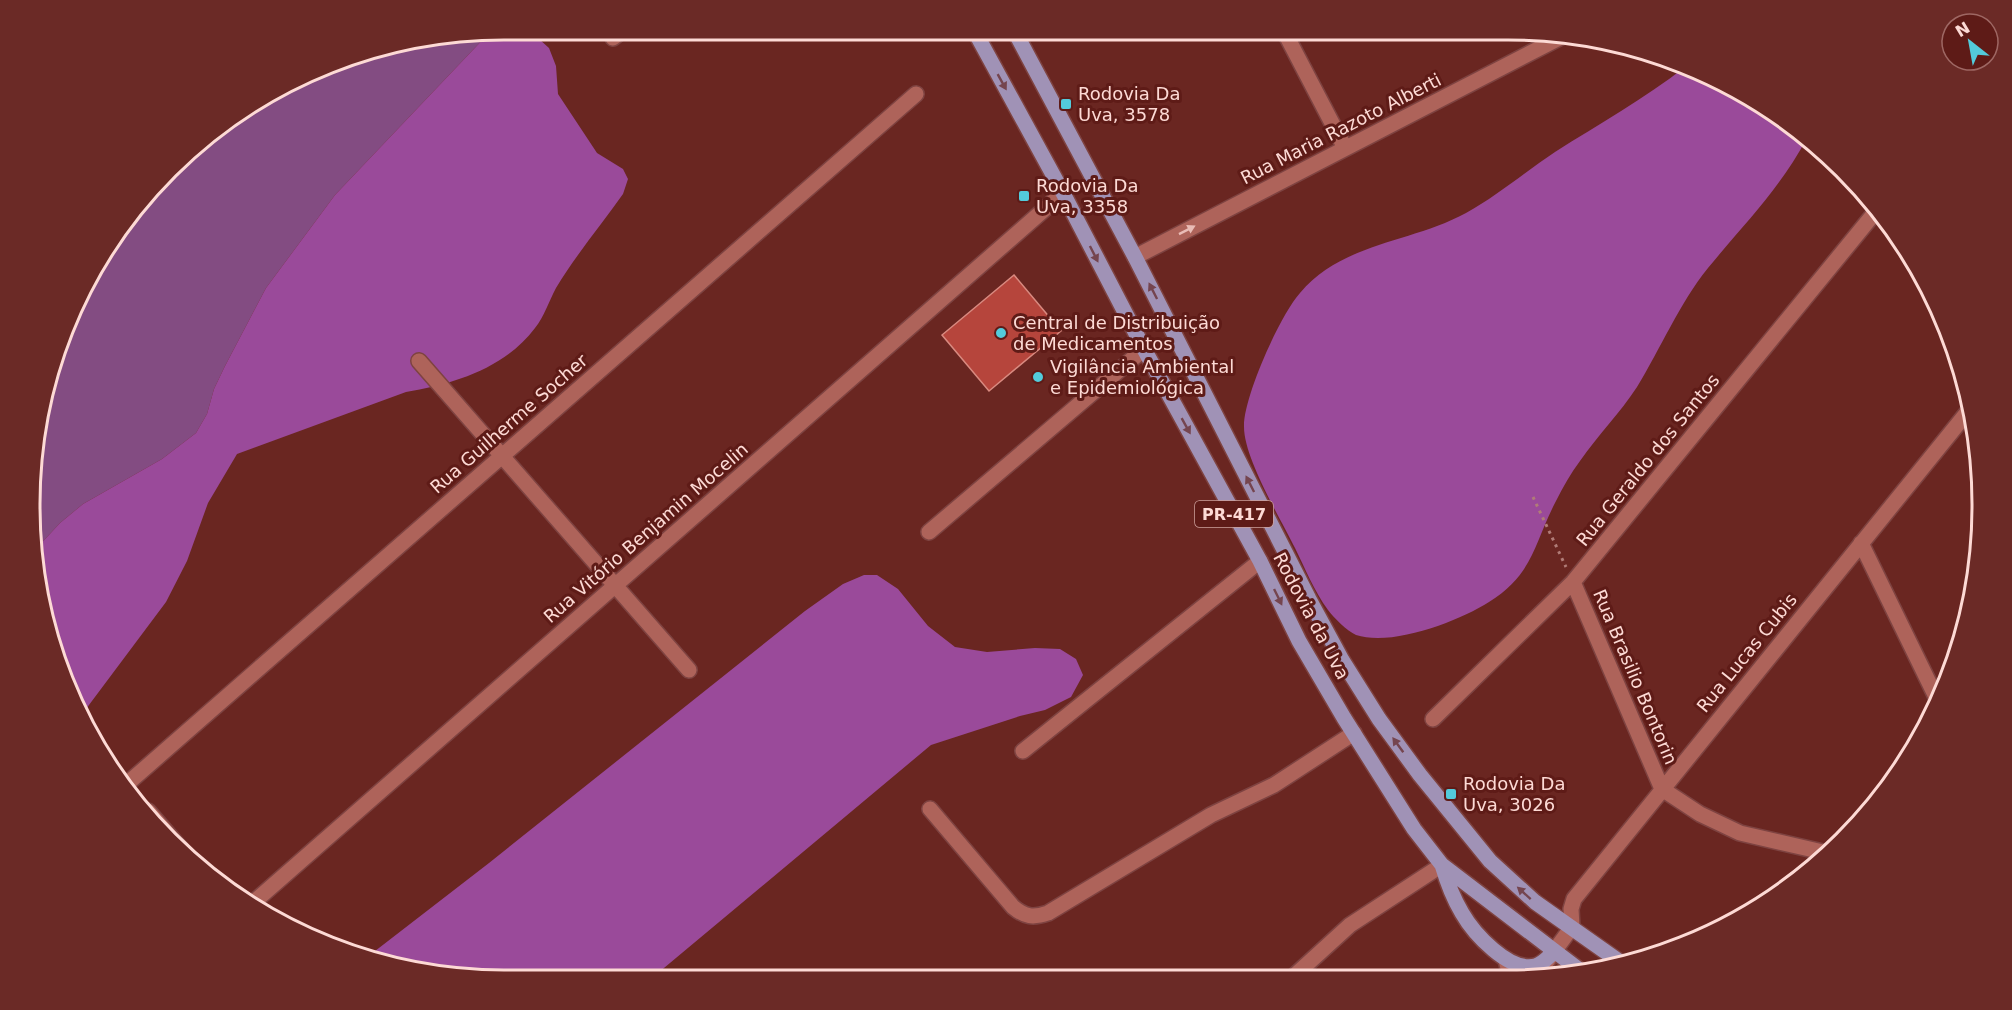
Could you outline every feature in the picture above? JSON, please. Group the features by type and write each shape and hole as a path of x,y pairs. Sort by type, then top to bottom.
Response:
{"main road":[{"name":"Rodovia da Uva","path":"979,40 1260,561 1299,641 1353,733 1414,829 1442,865 1573,965"},
{"name":"Rodovia da Uva","path":"1019,40 1135,257 1309,599 1342,660 1379,719 1420,775 1490,861 1534,902 1613,957"},
{"path":"1442,865 1450,891 1462,915 1481,938 1506,960 1524,966 1536,966 1554,952"}],"street":[{"path":"1289,40 1345,148"},
{"name":"Rua Maria Razoto Alberti","path":"1135,257 1551,42"},
{"name":"Rua Guilherme Socher","path":"131,780 916,94"},
{"name":"Rua Vitório Benjamin Mocelin","path":"258,898 1063,193"},
{"name":"Rua Geraldo dos Santos","path":"1433,720 1573,582 1871,217"},
{"path":"929,532 1144,349"},
{"path":"419,361 688,670"},
{"name":"Rua Lucas Cubis","path":"1572,927 1570,909 1574,898 1964,418"},
{"path":"1862,543 1933,690"},
{"path":"1023,750 1260,561"},
{"name":"Rua Brasilio Bontorin","path":"1573,582 1662,789 1700,814 1740,833 1817,851"},
{"path":"930,810 1013,907 1023,915 1036,917 1048,913 1218,811 1274,785 1353,733"},
{"path":"1301,970 1350,925 1442,865"},
{"path":"1542,969 1572,927"},
{"path":"1506,960 1508,970"}],"path":[{"path":"1533,497 1573,582"}],"shaded area":[{"path":"540,40 549,48 556,66 558,94 597,153 623,169 628,179 623,194 556,288 538,324 509,354 494,364 460,379 406,392 237,454 208,503 187,561 166,602 87,708 56,625 49,596 42,543 60,523 83,504 162,459 196,433 207,414 214,389 225,366 266,288 335,195 482,41"},
{"path":"482,41 335,195 266,288 225,366 214,389 207,414 196,433 162,459 83,504 60,523 42,543 41,475 49,414 56,385 88,300 119,247 156,199 222,136 300,88 385,56 444,44"},
{"path":"1677,73 1685,76 1739,103 1802,147 1773,190 1698,282 1679,311 1637,387 1570,475 1531,557 1515,580 1489,602 1461,617 1425,630 1388,638 1371,638 1352,633 1334,617 1318,595 1256,471 1246,440 1245,414 1250,397 1264,357 1283,319 1300,293 1317,276 1336,263 1466,213 1500,192 1555,152 1654,90"},
{"path":"864,575 877,575 898,589 928,626 955,647 987,652 1035,648 1060,649 1076,659 1083,675 1071,697 1045,710 931,745 662,970 475,969 414,961 375,951 805,611 843,584"}],"building":[{"name":"Central de Distribuição de Medicamentos","path":"1014,275 1061,331 989,391 942,335"}],"place":[{"name":"Rodovia Da Uva, 3578","path":"1066,104"},
{"name":"Rodovia Da Uva, 3358","path":"1024,196"},
{"name":"Central de Distribuição de Medicamentos","path":"1001,333"},
{"name":"Vigilância Ambiental e Epidemiológica","path":"1038,377"},
{"name":"Rodovia Da Uva, 3026","path":"1451,794"}]}
